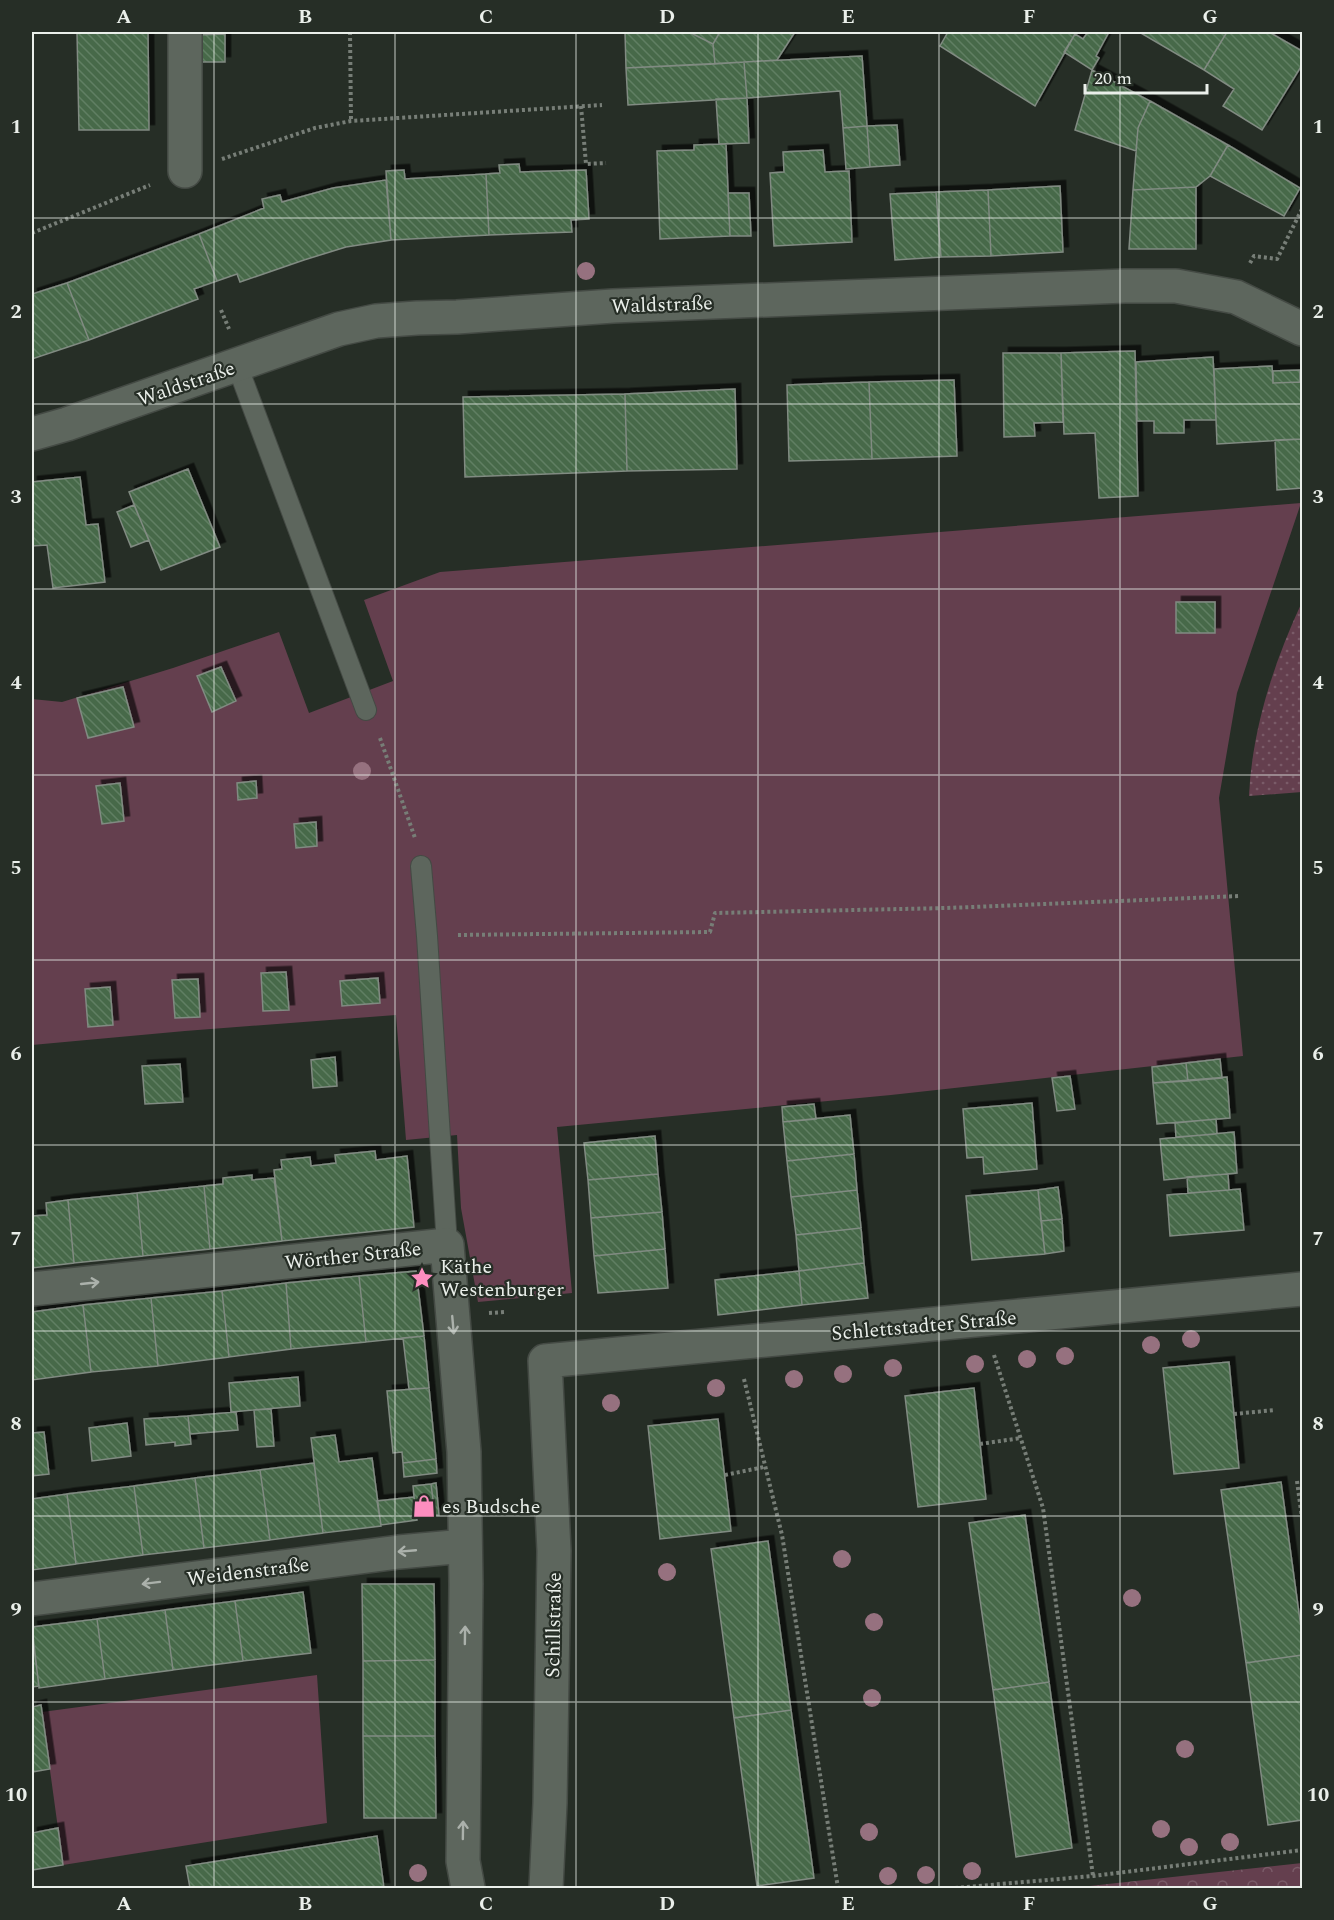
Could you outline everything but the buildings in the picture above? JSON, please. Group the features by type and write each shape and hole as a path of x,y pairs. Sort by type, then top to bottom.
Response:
{"street":[{"path":"185,32 185,171"},
{"name":"Waldstraße","path":"32,434 237,366 339,329 376,321 613,306 1125,286 1176,286 1236,297 1302,329"},
{"name":"Wörther Straße","path":"32,1289 447,1245 464,1452 465,1546"},
{"name":"Schlettstadter Straße","path":"545,1361 1302,1289"},
{"name":"Schillstraße","path":"545,1361 554,1551 550,1803 546,1888"},
{"path":"465,1546 463,1861 468,1888"},
{"name":"Weidenstraße","path":"32,1599 399,1552 465,1546"}],"lane":[{"path":"237,366 366,710"},
{"path":"421,866 447,1245"}],"path":[{"path":"350,32 351,121"},
{"path":"32,233 185,171 315,128 351,121 602,105"},
{"path":"581,106 586,164 606,164"},
{"path":"1236,297 1254,256 1276,258 1302,209"},
{"path":"366,710 373,719 381,740 418,849 421,866"},
{"path":"427,936 710,932 715,913 947,908 1241,896"},
{"path":"489,1313 506,1312"},
{"path":"982,1320 1043,1508 1093,1876"},
{"path":"736,1343 782,1536 838,1888"},
{"path":"1234,1414 1275,1410"},
{"path":"980,1444 1021,1438"},
{"path":"724,1474 764,1467"},
{"path":"1298,1481 1302,1518"},
{"path":"955,1888 1093,1876 1302,1850"}],"green space":[{"path":"1301,503 1237,693 1219,798 1243,1056 891,1095 557,1127 572,1293 478,1302 461,1208 457,1135 406,1140 396,1015 32,1045 32,699 62,702 279,632 309,713 393,681 364,600 440,572"},
{"path":"1302,602 1302,792 1249,796 1255,746 1266,696 1282,648"},
{"path":"317,1675 327,1823 63,1865 42,1712"},
{"path":"1302,1863 1302,1888 1071,1888"}],"place":[{"name":"Käthe Westenburger","path":"422,1278"},
{"name":"es Budsche","path":"424,1506"}]}
